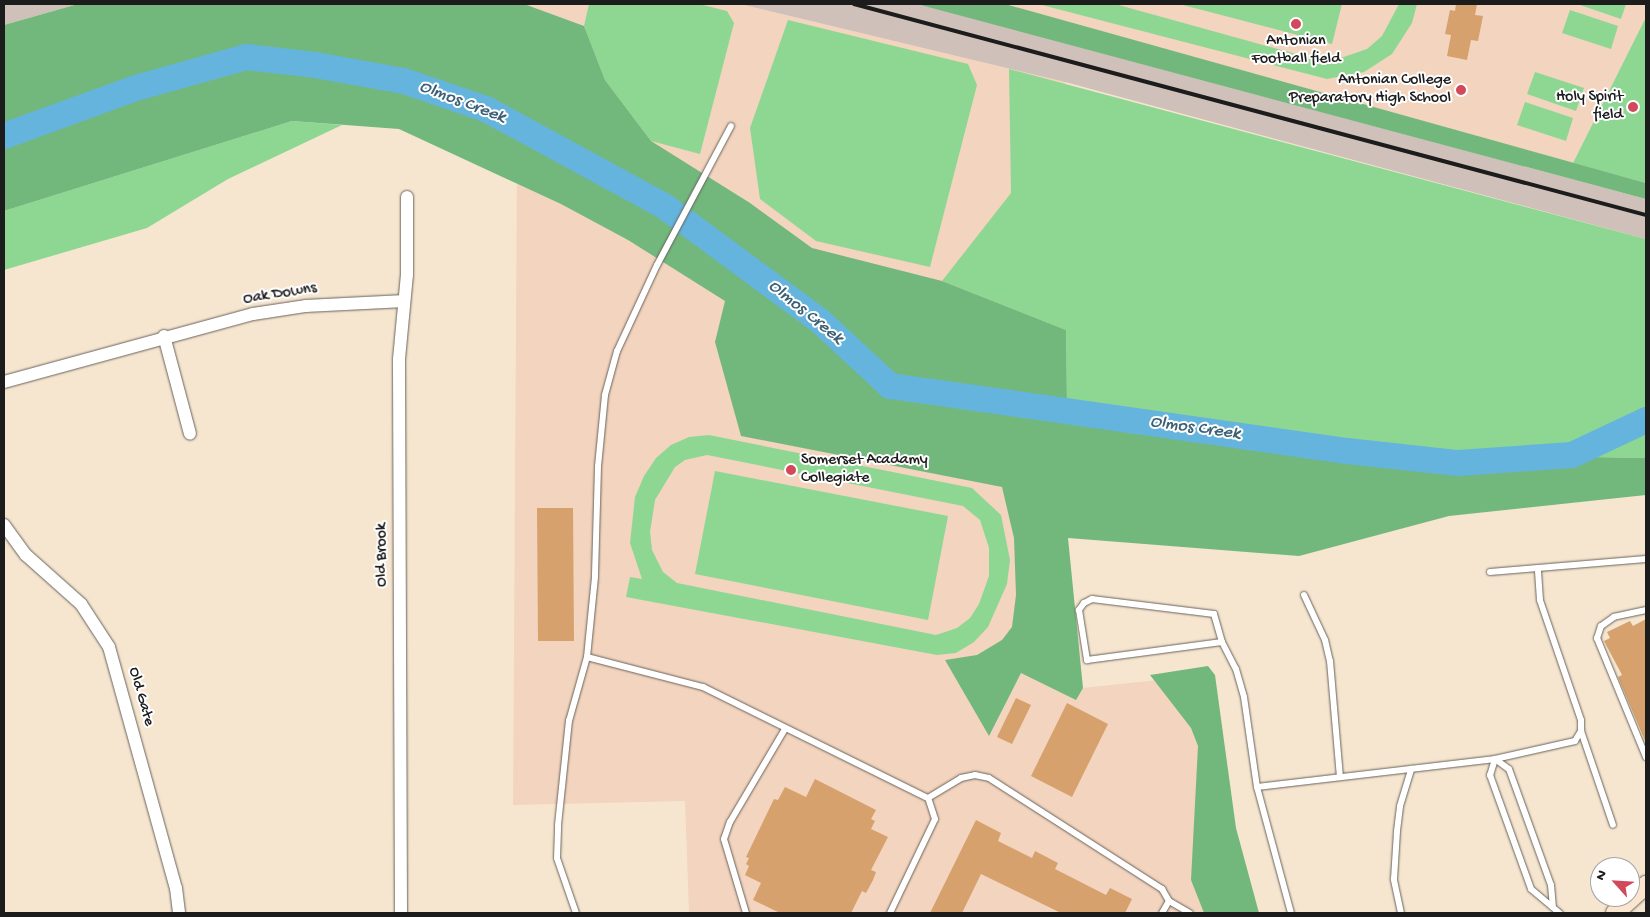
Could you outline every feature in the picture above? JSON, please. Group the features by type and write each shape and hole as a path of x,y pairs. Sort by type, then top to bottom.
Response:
{"main road":[{"path":"1615,913 1646,884"}],"street":[{"name":"Old Brook","path":"401,913 399,359 407,275 407,197"},
{"name":"Oak Downs","path":"4,382 164,336 253,314 306,306 404,300"},
{"path":"164,336 190,434"},
{"name":"Old Gate","path":"4,525 26,555 81,604 109,647 176,888 178,913"}],"lane":[{"path":"576,913 557,858 558,825 569,721 587,657 595,577 598,467 606,395 618,350 657,265 731,126"},
{"path":"1490,572 1646,559"},
{"path":"1538,568 1540,600 1581,720 1581,731 1613,825"},
{"path":"1304,595 1326,640 1330,661 1340,777"},
{"path":"1222,642 1087,660 1079,610 1084,603 1092,599 1214,614 1222,642 1236,669 1244,696 1257,787 1290,913"},
{"path":"1646,610 1614,617 1601,626 1597,638 1646,757"},
{"path":"587,657 704,687 785,729 928,798 935,819 890,913"},
{"path":"746,913 724,839 730,822 785,729"},
{"path":"1257,787 1495,759 1533,748 1564,745 1575,741 1581,731"},
{"path":"1495,759 1490,775 1531,889 1560,913"},
{"path":"1495,759 1509,769 1551,885 1553,907"},
{"path":"1401,913 1394,879 1396,831 1400,806 1411,769"},
{"path":"928,798 961,778 975,776 989,778 1162,890 1169,901 1190,913"},
{"path":"1162,913 1169,901"}],"shaded area":[{"path":"4,4 78,4 4,25"},
{"name":"Somerset Acadamy Collegiate","path":"518,4 740,4 1065,82 1067,538 1082,688 1196,676 1228,913 689,913 685,801 513,805"},
{"path":"740,4 917,4 943,10 1646,199 1646,239 1065,82"},
{"name":"Antonian College Preparatory High School","path":"1005,4 1646,4 1646,17 1573,163"}],"green space":[{"path":"78,4 524,4 584,26 605,80 651,141 750,203 812,248 942,281 1066,330 1067,403 1292,435 1489,455 1646,458 1646,495 1449,516 1299,556 1068,538 1083,688 1076,700 1021,673 989,736 945,660 977,655 1002,640 1012,627 1016,595 1014,538 1002,487 741,436 715,342 725,301 628,240 561,204 399,129 292,121 4,211 4,25"},
{"path":"589,4 699,4 727,11 734,23 700,154 651,141 605,80 584,26"},
{"path":"917,4 1005,4 1646,183 1646,199"},
{"path":"1038,4 1115,4 1314,59 1332,61 1367,49 1382,36 1399,4 1417,4 1412,23 1392,54 1364,72 1327,79"},
{"name":"Antonian Football field","path":"1179,4 1342,4 1332,44"},
{"path":"1577,4 1626,4 1621,19"},
{"path":"1570,10 1618,26 1611,49 1562,33"},
{"path":"1646,17 1646,183 1573,163"},
{"path":"788,20 968,64 977,85 930,267 816,241 760,199 750,128"},
{"path":"1009,69 1646,239 1646,458 1489,455 1292,435 1067,403 1066,330 942,281 1011,193"},
{"path":"1535,72 1584,88 1576,111 1527,94"},
{"path":"1525,102 1573,118 1566,141 1517,125"},
{"path":"292,121 342,125 228,179 147,228 4,270 4,211"},
{"path":"709,435 972,488 1001,515 1010,560 1007,584 988,627 974,642 956,653 937,655 626,597 630,577 642,579 630,543 635,497 644,476 656,458 671,445 689,437","holes":["707,455 963,506 980,520 989,548 989,576 979,604 970,618 957,628 936,635 677,583 663,572 652,550 650,532 655,500 675,467 685,460"]},
{"path":"715,471 948,516 928,620 695,574"},
{"path":"1208,666 1215,675 1236,828 1259,913 1204,913 1191,880 1198,746 1191,728 1150,675"}],"building":[{"path":"1456,4 1477,4 1475,15 1483,16 1478,41 1471,40 1467,60 1447,56 1451,35 1445,34 1450,10 1455,11"},
{"path":"537,508 573,508 574,641 538,641"},
{"path":"1646,619 1646,743 1618,677 1622,675 1604,641 1610,638 1607,632 1630,621 1633,626"},
{"path":"1016,698 1031,705 1012,744 997,737"},
{"path":"1067,703 1108,724 1072,797 1031,776"},
{"path":"815,779 876,810 871,819 875,821 871,829 888,837 871,870 876,872 873,880 866,893 862,891 851,913 780,913 753,900 761,883 745,875 749,866 746,864 749,858 746,857 774,799 778,800 785,787 806,797"},
{"path":"976,820 1001,833 998,841 1032,858 1035,851 1058,863 1055,869 1106,895 1110,888 1132,899 1125,913 1061,913 981,874 962,913 930,913"}],"waterway":[{"name":"Olmos Creek","path":"4,136 136,88 246,57 315,65 404,81 486,109 664,206 820,321 890,386 1347,451 1458,463 1572,455 1646,420"}],"railway":[{"path":"854,4 1646,215"}],"place":[{"name":"Antonian Football field","path":"1296,24"},
{"name":"Antonian College Preparatory High School","path":"1461,90"},
{"name":"Holy Spirit field","path":"1633,107"},
{"name":"Somerset Acadamy Collegiate","path":"791,470"}]}
